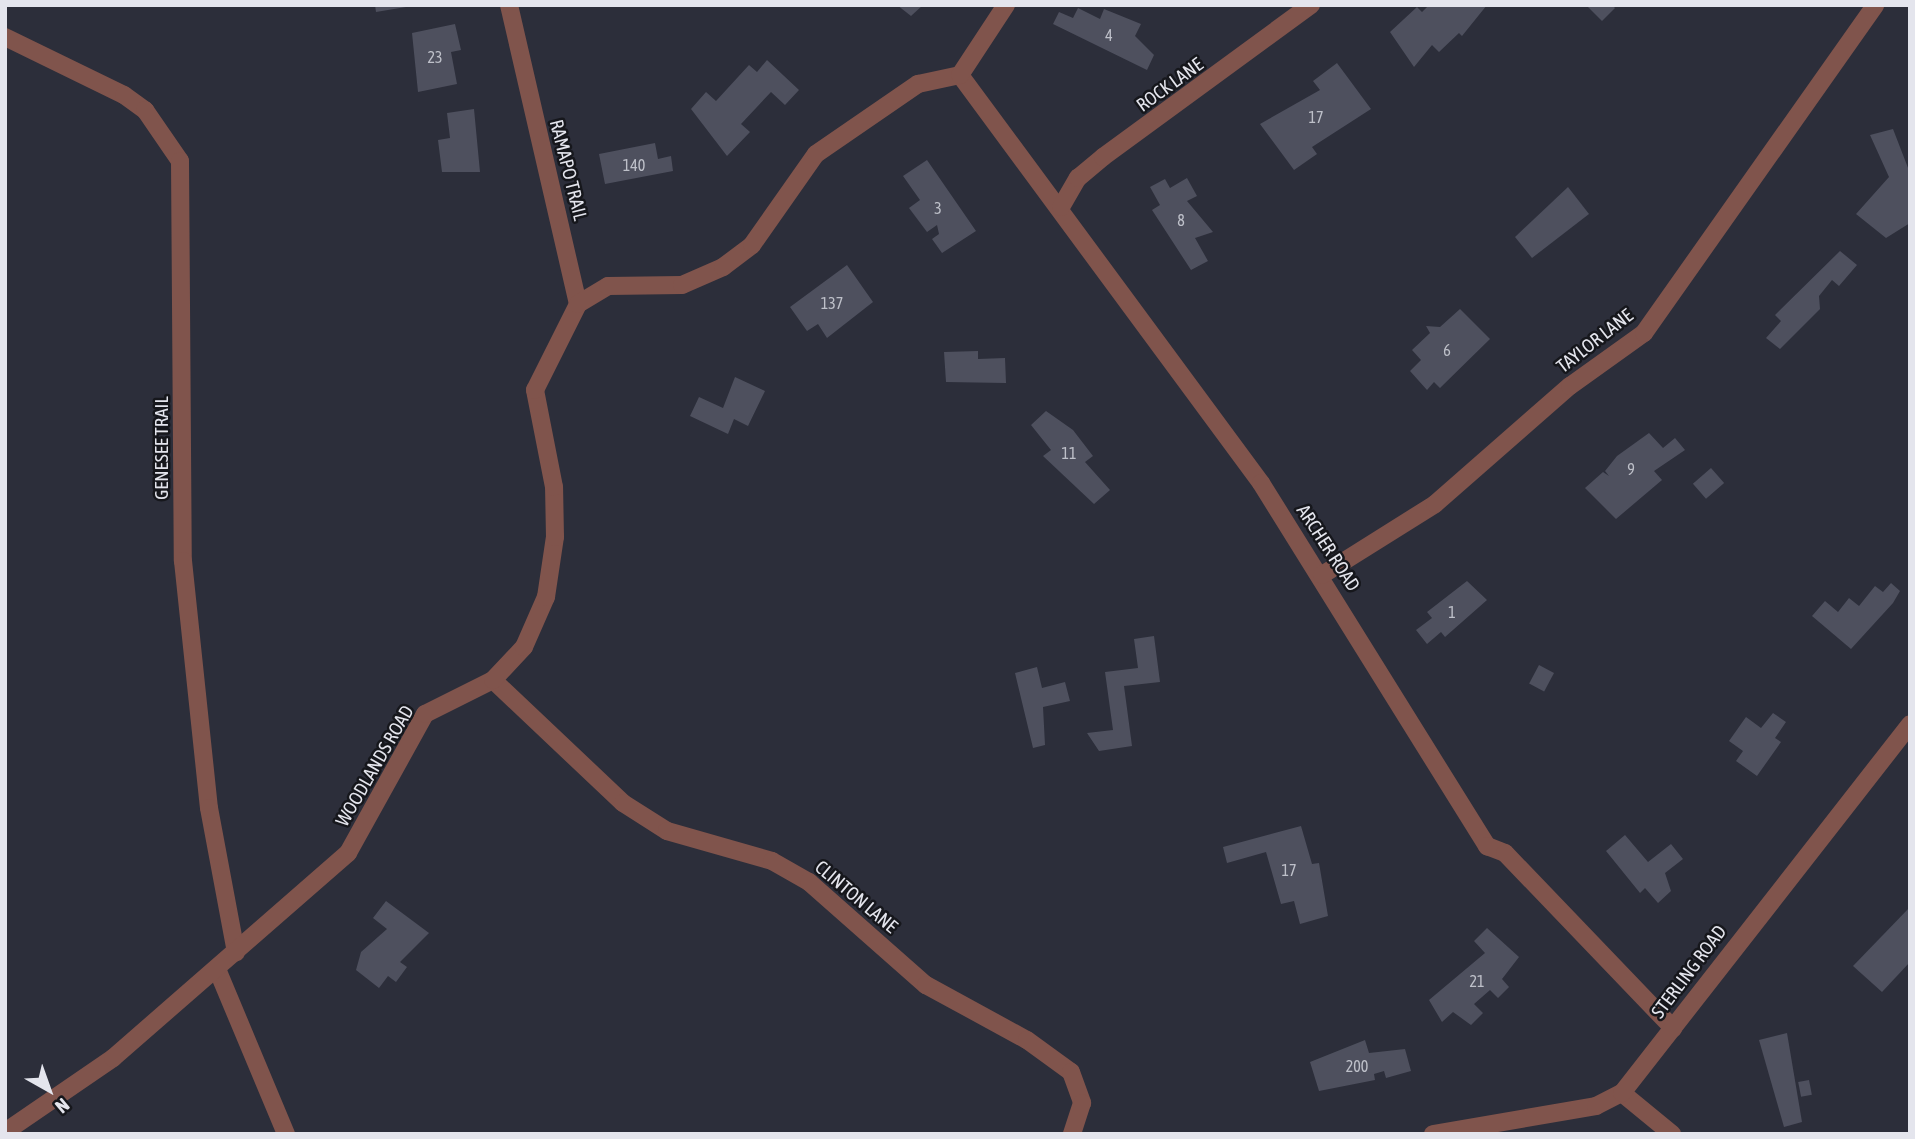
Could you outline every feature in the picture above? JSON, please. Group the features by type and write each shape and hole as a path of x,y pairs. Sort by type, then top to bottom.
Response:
{"street":[{"name":"RAMAPO TRAIL","path":"509,5 578,304"},
{"path":"578,304 608,286 682,285 723,267 752,245 816,154 918,84 960,75 1006,5"},
{"name":"ROCK LANE","path":"1061,206 1078,177 1311,5"},
{"name":"TAYLOR LANE","path":"1322,575 1435,504 1570,386 1644,333 1875,5"},
{"name":"GENESEE TRAIL","path":"5,37 124,95 151,117 180,161 183,561 209,807 236,952"},
{"name":"ARCHER ROAD","path":"960,75 1061,206 1322,575 1487,846 1505,853 1673,1028"},
{"name":"WOODLANDS ROAD","path":"5,1132 113,1058 236,952 365,832 425,714 493,680 524,647 546,597 554,487 535,390 578,304"},
{"name":"CLINTON LANE","path":"493,680 623,803 667,831 772,861 809,882 926,985 1027,1040 1071,1072 1082,1103 1072,1134"},
{"name":"STERLING ROAD","path":"1433,1134 1596,1106 1622,1093 1910,724"},
{"path":"217,969 286,1134"},
{"path":"1622,1093 1672,1134"}],"building":[{"path":"375,5 406,5 406,7 376,12"},
{"path":"897,5 923,5 911,16"},
{"path":"1429,5 1487,5 1462,36 1459,33 1439,52 1432,45 1414,67 1390,32 1417,7 1422,12"},
{"path":"1586,5 1612,5 1615,8 1602,21"},
{"path":"1078,8 1100,19 1104,9 1141,24 1135,36 1154,55 1147,70 1053,24 1059,12 1073,18"},
{"path":"455,24 461,50 451,52 457,84 418,92 412,33"},
{"path":"767,60 799,90 785,105 771,92 741,124 750,132 727,156 691,109 706,92 716,101 749,65 757,72"},
{"path":"1337,63 1371,109 1312,147 1317,154 1294,170 1260,124 1320,90 1313,81"},
{"path":"474,109 480,172 442,172 438,140 450,138 447,113"},
{"path":"1893,129 1910,173 1910,223 1886,238 1856,214 1889,177 1870,135"},
{"path":"655,143 658,159 671,156 673,171 605,184 599,154"},
{"path":"927,160 976,231 942,253 932,239 939,234 937,225 927,232 909,208 920,200 903,176"},
{"path":"1187,178 1197,196 1187,201 1213,232 1195,238 1208,261 1191,270 1152,210 1160,205 1150,187 1165,179 1170,188"},
{"path":"1568,187 1589,214 1532,258 1515,237"},
{"path":"1840,251 1857,265 1839,286 1832,280 1819,296 1820,309 1780,349 1766,338 1781,321 1775,315"},
{"path":"847,265 873,302 827,338 818,324 807,331 790,307"},
{"path":"1460,309 1490,339 1440,388 1434,382 1427,390 1410,371 1421,360 1412,350 1430,333 1426,326 1440,327"},
{"path":"978,351 978,359 1005,358 1006,383 946,382 944,352"},
{"path":"735,377 765,391 748,426 734,419 728,434 690,416 699,397 723,408"},
{"path":"1046,411 1073,430 1093,456 1085,462 1110,490 1094,504 1043,456 1051,450 1031,425"},
{"path":"1649,433 1663,448 1675,438 1685,450 1654,471 1662,480 1616,519 1585,488 1603,472 1609,476 1605,471 1617,456"},
{"path":"1711,468 1724,483 1706,499 1693,484"},
{"path":"1467,581 1487,600 1445,637 1441,632 1427,644 1416,630 1432,618 1427,612"},
{"path":"1891,583 1900,591 1893,603 1851,649 1812,616 1825,601 1838,612 1849,598 1859,606 1875,586 1883,592"},
{"path":"1154,636 1160,682 1124,686 1132,746 1099,751 1087,733 1113,730 1105,672 1138,668 1134,639"},
{"path":"1539,665 1554,673 1544,692 1529,684"},
{"path":"1037,667 1042,688 1065,682 1070,701 1043,707 1045,745 1033,748 1015,673"},
{"path":"1773,713 1786,722 1775,738 1781,742 1757,776 1736,761 1743,751 1729,741 1746,717 1761,728"},
{"path":"1301,826 1312,864 1319,863 1328,916 1300,924 1294,901 1281,904 1266,852 1227,863 1223,847"},
{"path":"1625,835 1648,862 1671,844 1683,859 1665,873 1671,891 1658,903 1645,888 1640,893 1606,851"},
{"path":"386,901 429,933 400,962 407,967 396,982 388,976 379,988 356,970 361,952 387,929 373,918"},
{"path":"1910,907 1910,962 1882,992 1853,966"},
{"path":"1487,928 1519,957 1502,979 1509,987 1498,998 1490,990 1474,1004 1483,1013 1471,1025 1453,1012 1442,1022 1429,1000 1485,953 1474,941"},
{"path":"1787,1033 1802,1122 1784,1127 1759,1040"},
{"path":"1365,1040 1369,1053 1405,1049 1411,1071 1386,1078 1384,1071 1374,1074 1375,1080 1319,1091 1310,1062"},
{"path":"1809,1080 1812,1095 1801,1097 1798,1082"}]}
